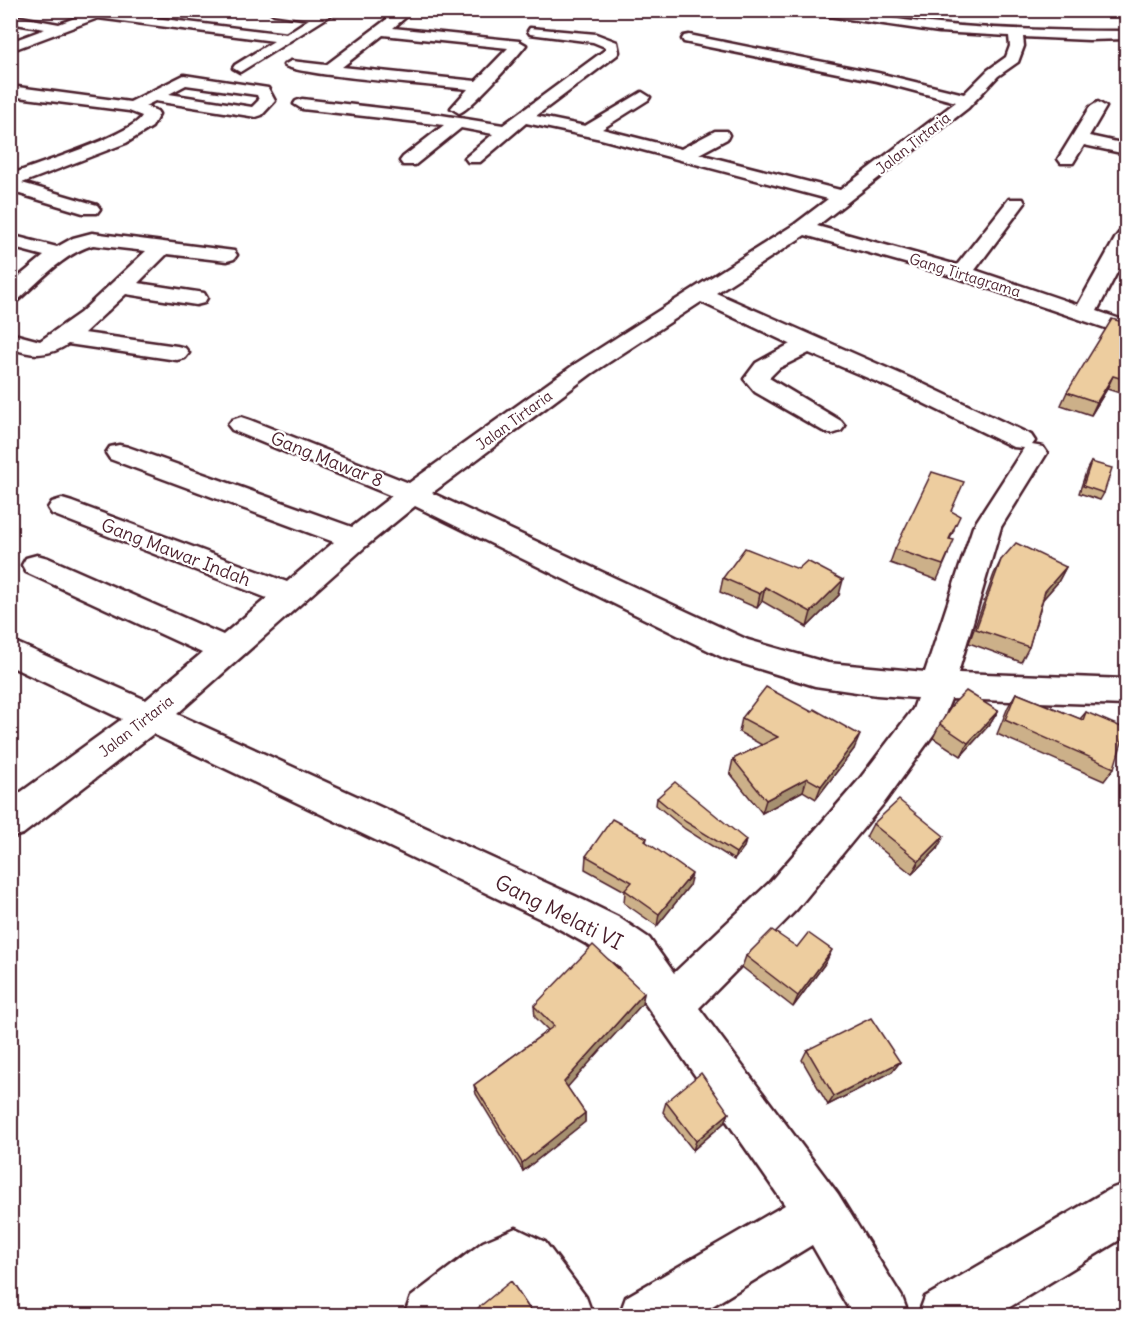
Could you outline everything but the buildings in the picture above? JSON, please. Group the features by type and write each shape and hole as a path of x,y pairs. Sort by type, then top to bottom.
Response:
{"street":[{"path":"274,10 326,14"},
{"path":"329,70 408,10"},
{"path":"815,11 875,15 939,28 1089,36 1126,35"},
{"path":"10,47 104,13 287,38"},
{"path":"240,68 326,14"},
{"path":"10,19 59,28"},
{"path":"409,161 458,115 519,45 549,19"},
{"path":"1052,22 1100,24 1110,27 1089,36"},
{"path":"422,35 437,23"},
{"path":"381,31 519,45"},
{"path":"474,158 523,118 612,52 612,45 596,38 535,32"},
{"name":"Jalan Tirtaria","path":"10,822 148,718 356,539 412,494 583,369 802,228 844,197 967,100 993,74 1013,59 1017,46 1016,33"},
{"path":"1087,54 1089,36"},
{"path":"689,39 878,77 967,100"},
{"path":"291,65 482,86"},
{"path":"132,107 153,96 184,80 263,91 267,101 256,112 153,96"},
{"path":"10,183 35,171 120,139 146,124 151,114 132,107 14,94"},
{"path":"589,130 642,97"},
{"path":"302,104 458,115 507,131"},
{"path":"1067,159 1098,107"},
{"path":"523,118 589,130 635,131 701,146"},
{"path":"635,131 684,155 844,197"},
{"path":"684,155 721,135"},
{"path":"1079,139 1126,149"},
{"path":"35,171 66,181"},
{"path":"10,183 90,209"},
{"path":"963,273 1016,202"},
{"name":"Gang Tirtagrama","path":"802,228 963,273 1126,328"},
{"path":"1085,313 1126,237"},
{"path":"10,295 60,254 82,241 92,239 226,255"},
{"path":"10,241 60,254"},
{"path":"10,340 36,349 47,347 65,337 163,247"},
{"path":"121,287 196,298"},
{"path":"671,1006 783,896 871,792 929,714 936,685 987,527 1028,447 912,388 808,344 701,294"},
{"path":"65,337 177,353"},
{"path":"808,344 770,364 757,373 756,379 764,387 832,426"},
{"name":"Gang Mawar 8","path":"241,425 412,494 736,649 781,665 842,678 936,685 1126,690"},
{"path":"119,453 356,539"},
{"name":"Gang Mawar Indah","path":"62,508 290,595"},
{"path":"37,564 226,650"},
{"name":"Gang Melati VI","path":"10,652 561,909 603,931 634,952 820,1212 884,1316"},
{"path":"944,1316 1126,1208"},
{"path":"645,1316 820,1212"},
{"path":"430,1316 501,1260 516,1254 527,1260 567,1316"}]}
